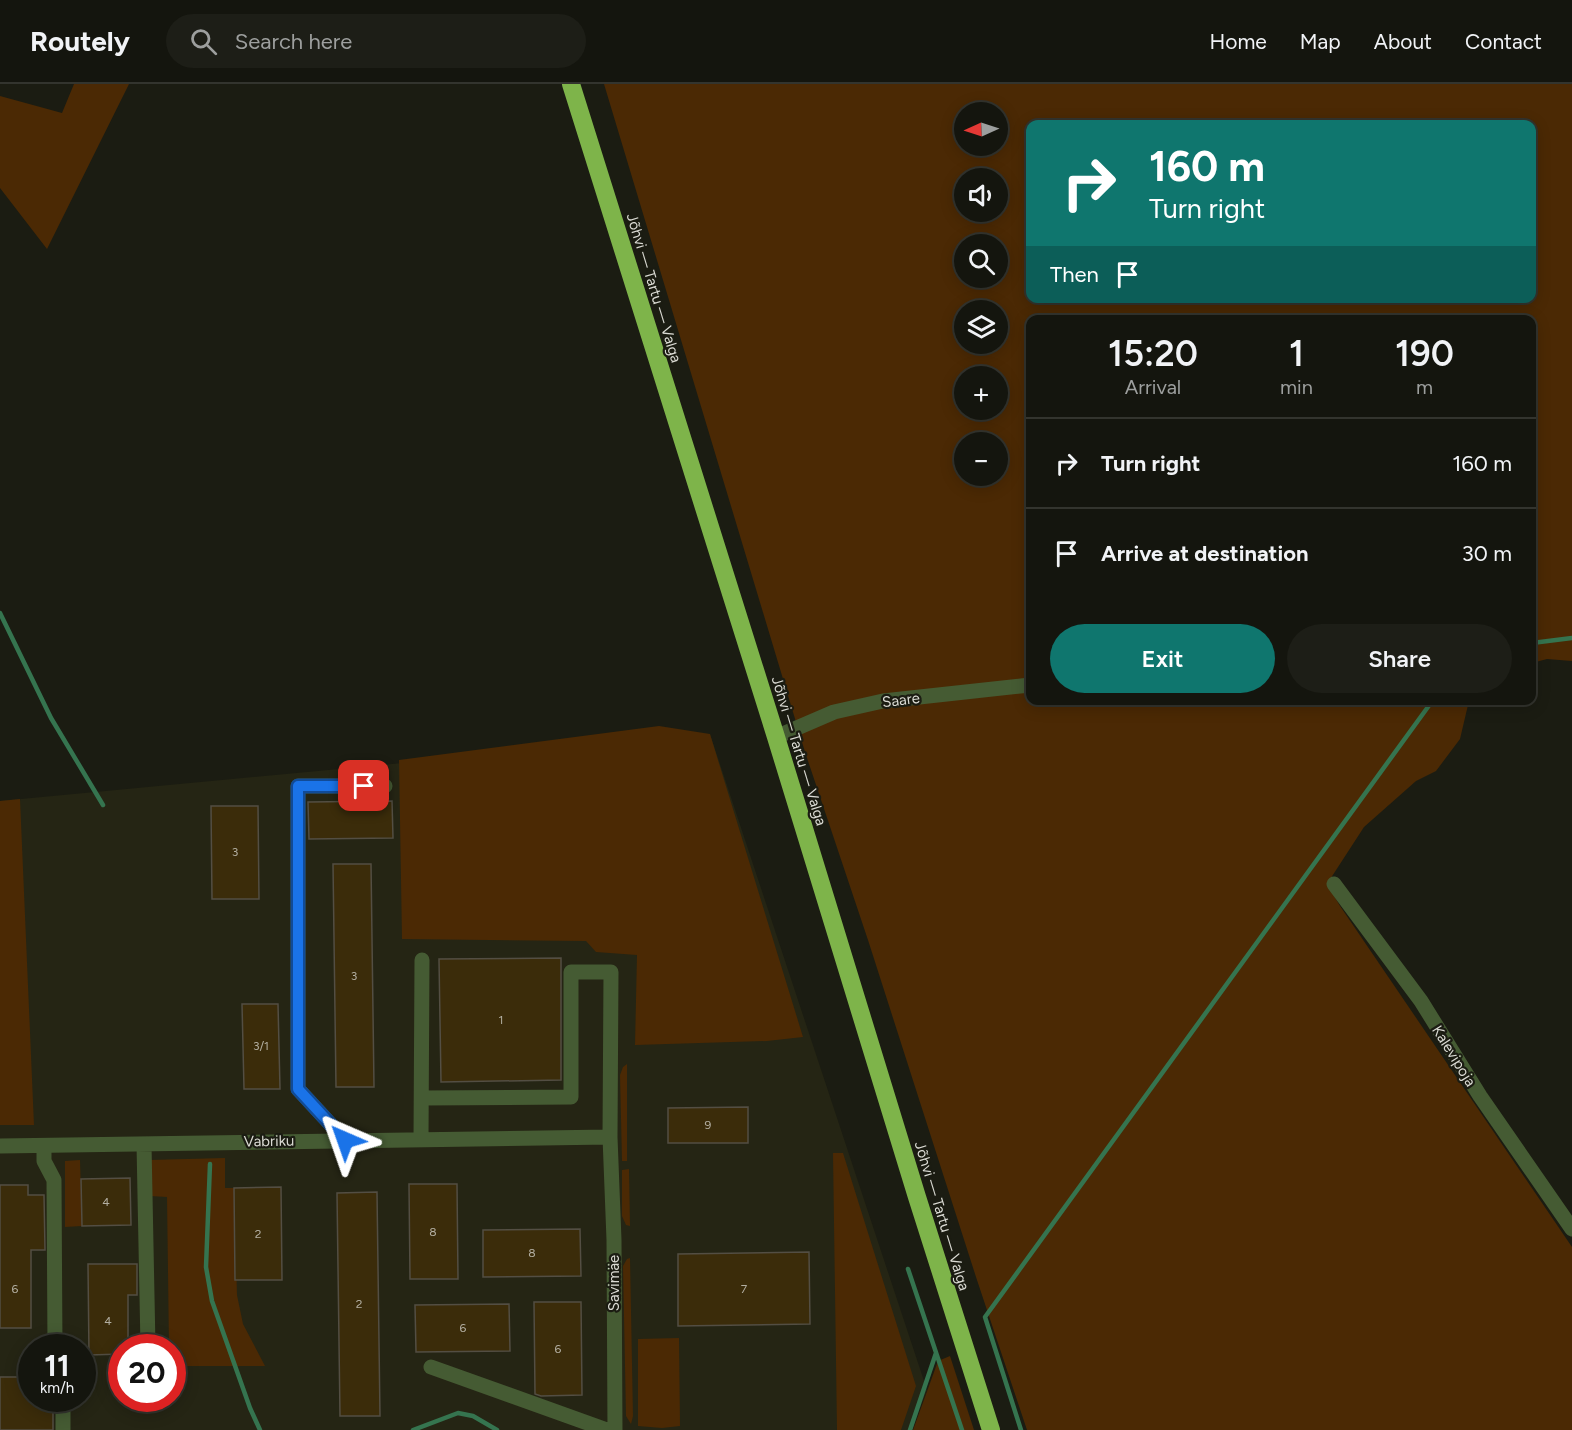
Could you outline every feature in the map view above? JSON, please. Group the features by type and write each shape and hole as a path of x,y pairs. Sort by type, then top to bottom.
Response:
{"highway":[{"name":"Jõhvi — Tartu — Valga","path":"571,84 991,1430"}],"street":[{"name":"Saare","path":"776,737 834,712 884,701 1026,685"},
{"path":"345,1140 298,1089 298,786 385,786"},
{"name":"Kalevipoja","path":"1334,884 1421,1001 1480,1096 1572,1229"},
{"path":"421,1139 422,960"},
{"name":"Savimäe","path":"422,1098 571,1097 571,972 611,972 610,1137 614,1240 615,1430"},
{"name":"Vabriku","path":"0,1146 610,1137"},
{"path":"144,1144 148,1334"},
{"path":"44,1146 44,1161 54,1180 55,1334"},
{"path":"431,1367 607,1430"},
{"path":"63,1412 63,1430"}],"shaded area":[{"path":"74,84 129,84 47,249 0,188 0,96 62,113"},
{"path":"604,84 1572,84 1572,661 1547,659 1536,662 1536,315 1026,315 1026,705 1468,705 1460,739 1436,771 1416,781 1364,827 1327,884 1572,1247 1572,1430 1027,1430 805,752"},
{"path":"659,726 710,734 803,1037 767,1041 635,1045 637,955 596,952 586,941 402,939 399,760"},
{"path":"710,734 927,1390 912,1430 0,1430 0,801"},
{"path":"20,799 34,1125 0,1125 0,801"},
{"path":"627,1064 627,1161 622,1161 620,1075"},
{"path":"833,1153 843,1153 916,1386 901,1430 837,1430"},
{"path":"225,1158 225,1188 234,1188 237,1295 243,1324 265,1366 186,1366 186,1334 169,1334 167,1197 150,1196 149,1160"},
{"path":"80,1160 82,1226 65,1227 65,1161"},
{"path":"629,1169 630,1226 626,1225 622,1216 622,1170"},
{"path":"630,1258 633,1416 631,1424 626,1416 623,1266"},
{"path":"679,1338 680,1426 662,1428 638,1426 638,1339"},
{"path":"950,1356 974,1430 913,1430 938,1361"}],"building":[{"path":"392,801 393,838 309,839 308,802"},
{"path":"211,806 258,806 259,899 212,899"},
{"path":"333,864 371,864 374,1087 336,1087"},
{"path":"561,958 561,1080 441,1082 439,959"},
{"path":"242,1004 278,1004 280,1089 244,1089"},
{"path":"748,1107 748,1143 668,1143 668,1108"},
{"path":"130,1178 131,1225 82,1226 81,1179"},
{"path":"409,1184 457,1184 458,1279 410,1279"},
{"path":"0,1185 28,1185 28,1195 44,1195 45,1250 31,1250 31,1328 0,1328"},
{"path":"281,1187 282,1280 235,1280 234,1188"},
{"path":"377,1192 380,1416 340,1416 337,1193"},
{"path":"580,1229 581,1276 483,1277 483,1230"},
{"path":"809,1252 810,1324 678,1326 678,1254"},
{"path":"88,1264 137,1264 137,1295 128,1295 128,1334 108,1334 108,1354 96,1355 96,1334 89,1334"},
{"path":"534,1302 581,1302 582,1395 541,1396 535,1394"},
{"path":"509,1304 510,1351 416,1352 415,1305"},
{"path":"0,1377 18,1377 18,1412 53,1412 53,1430 0,1430"}],"waterway":[{"path":"0,613 51,718 103,805"},
{"path":"1536,642 1572,638"},
{"path":"1021,1430 985,1317 1429,705"},
{"path":"210,1164 206,1267 212,1301 260,1430"},
{"path":"908,1269 962,1430"},
{"path":"910,1430 936,1353"},
{"path":"413,1430 458,1413 473,1416 497,1430"}],"route":[{"path":"345,1140 298,1089 298,786 364,786"}]}
